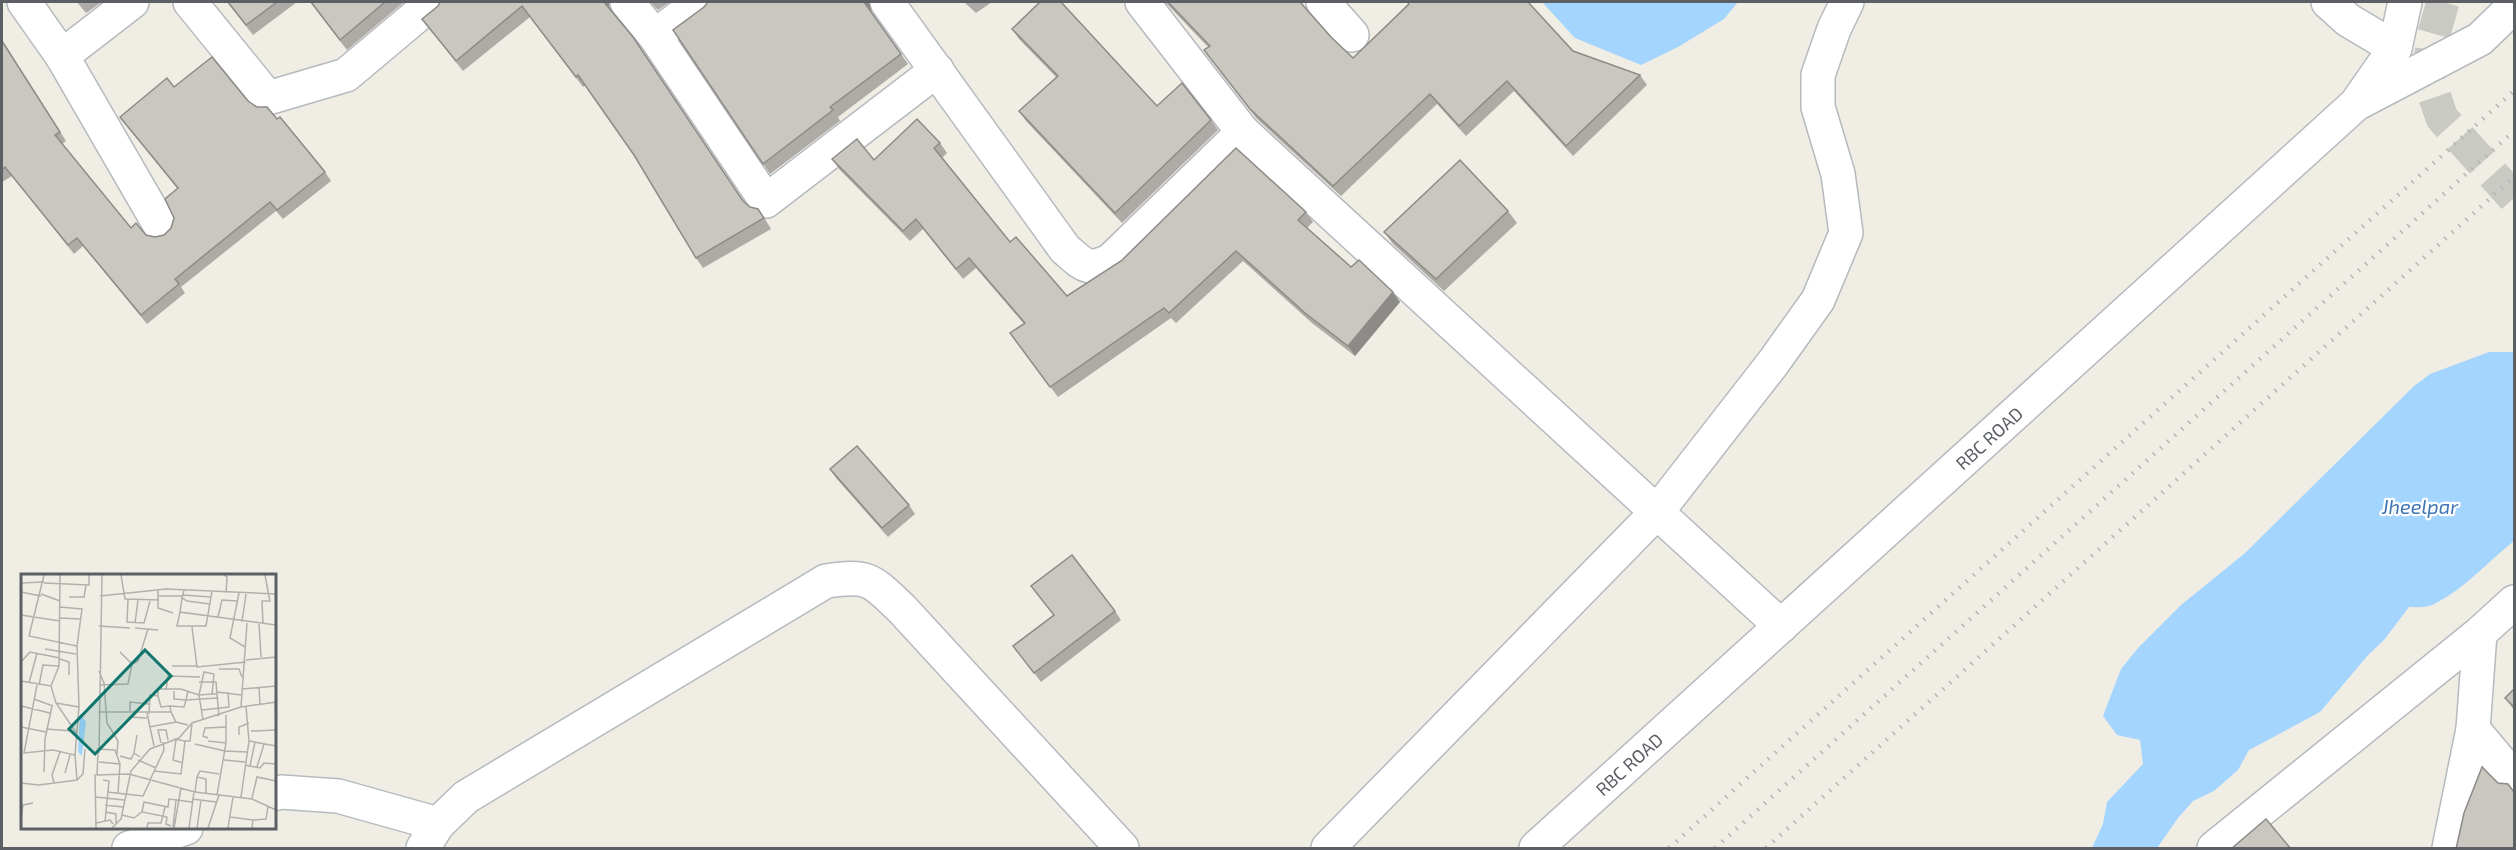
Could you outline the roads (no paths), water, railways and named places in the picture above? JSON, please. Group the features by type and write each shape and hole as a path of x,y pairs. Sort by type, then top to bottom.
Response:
{"street":[{"path":"24,2 62,56 161,227"},
{"path":"62,56 132,2"},
{"path":"190,2 268,98 346,75 433,2"},
{"path":"627,2 655,36 766,201 937,70"},
{"path":"655,36 700,2"},
{"path":"887,2 1065,249 1082,264 1096,267 1111,260 1243,132"},
{"path":"1142,2 1243,132 1781,626"},
{"path":"1323,2 1352,35"},
{"path":"1328,849 1657,512 1773,363 1818,300 1846,233 1838,174 1818,107 1818,75 1834,29 1848,2"},
{"path":"2328,2 2348,20 2395,48"},
{"name":"RBC ROAD","path":"1536,849 2356,105 2395,48 2405,2"},
{"path":"2356,105 2480,39 2514,6"},
{"path":"276,793 338,796 430,836 466,797 826,581 855,577 876,584 901,608 1122,849"},
{"path":"2214,849 2480,633 2514,602"},
{"path":"2449,849 2473,729 2480,633"},
{"path":"2473,729 2514,778"},
{"path":"129,849 183,829"}],"water":[{"path":"1542,2 1738,2 1724,19 1678,47 1641,65 1575,38"},
{"name":"Jheelpar","path":"2489,352 2514,352 2514,541 2465,584 2444,599 2429,606 2409,607 2384,640 2368,655 2320,712 2249,750 2238,770 2214,791 2193,801 2157,848 2092,848 2103,824 2107,802 2143,764 2140,740 2117,735 2103,716 2121,669 2138,648 2181,605 2244,554 2413,387 2430,374"}],"tunnel":[{"path":"2443,2 2433,37 2428,77 2442,118 2514,198"}],"railway":[{"path":"1669,848 2514,91"},
{"path":"1715,848 2514,131"},
{"path":"1766,848 2514,177"}]}
